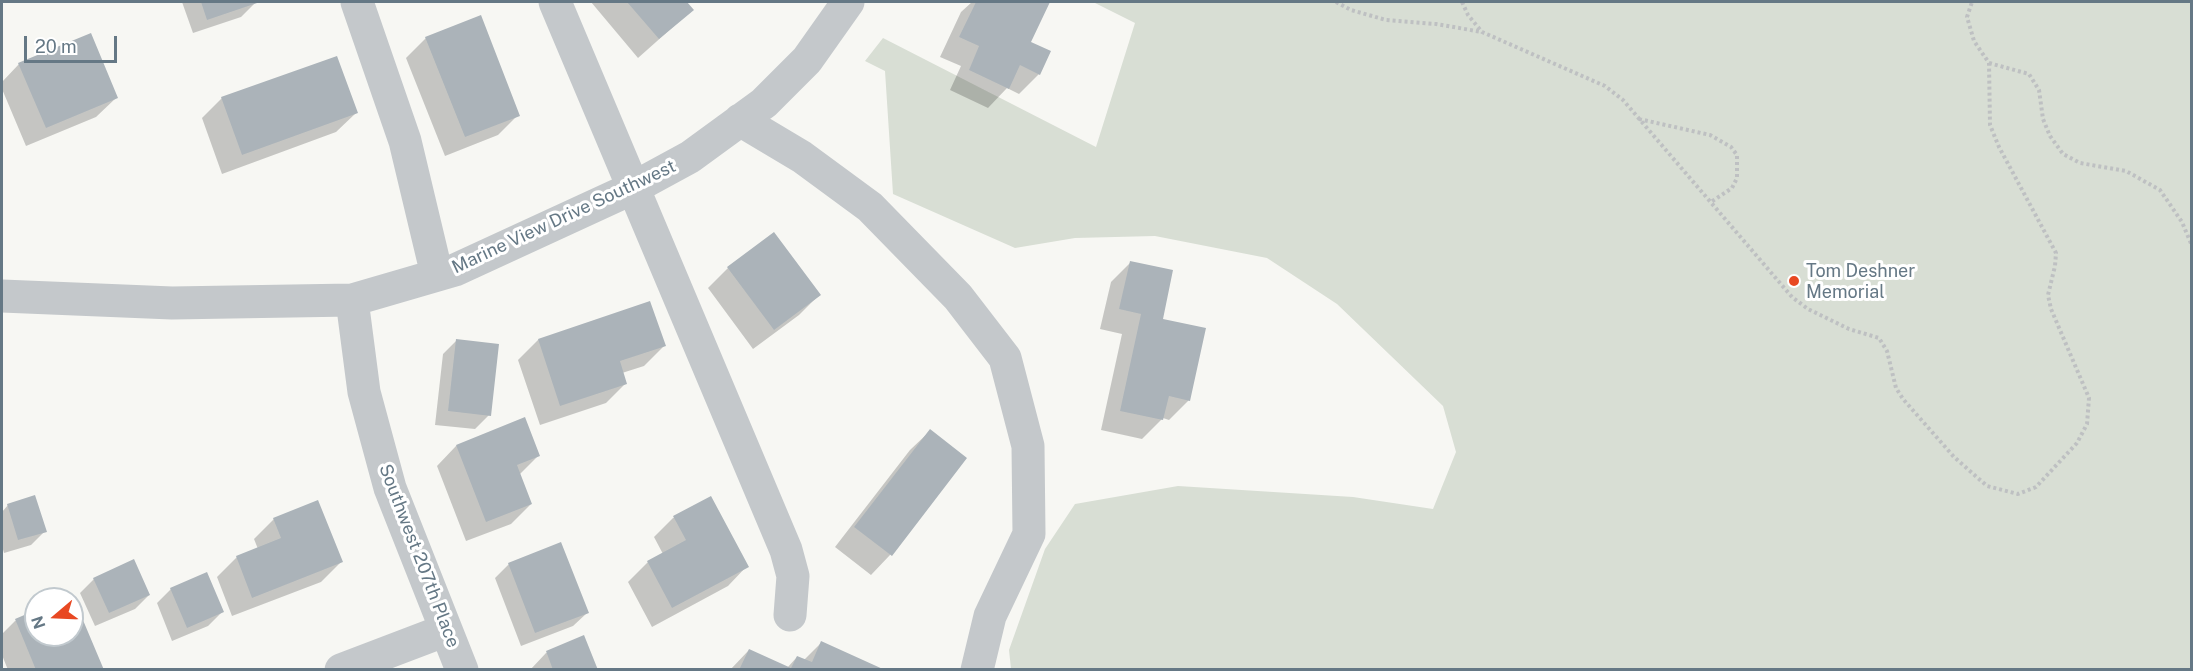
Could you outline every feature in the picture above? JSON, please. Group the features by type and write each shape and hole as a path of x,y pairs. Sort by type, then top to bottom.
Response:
{"street":[{"path":"357,2 405,141 437,275"},
{"path":"555,2 786,550 794,576 790,615"},
{"name":"Marine View Drive Southwest","path":"2,296 172,303 352,300 454,270 633,188 690,157 764,103 807,60 848,2"},
{"path":"741,120 802,157 870,207 958,297 1005,358 1028,446 1029,534 990,616 977,669"},
{"name":"Southwest 207th Place","path":"352,300 364,392 390,488 462,669"},
{"path":"341,669 446,630"}],"path":[{"path":"1336,2 1351,10 1386,20 1436,24 1482,32 1605,86 1623,100 1792,297 1808,309 1849,329 1878,338 1887,351 1896,388 1903,399 1954,457 1987,486 2018,494 2036,487 2077,443 2087,424 2089,398 2051,309 2048,295 2056,253 1999,147 1990,125 1989,63 1974,41 1967,17 1972,2"},
{"path":"1462,2 1468,15 1482,32"},
{"path":"1989,63 2030,74 2039,90 2043,119 2050,136 2063,154 2080,163 2126,171 2160,190 2182,222 2192,246"},
{"path":"1639,119 1710,135 1731,147 1737,155 1737,178 1732,188 1711,202"}],"shaded area":[{"path":"1093,2 2191,2 2191,669 1011,669 1009,650 1045,549 1075,504 1178,486 1353,497 1433,509 1456,452 1443,406 1337,304 1267,258 1155,236 1075,238 1015,248 893,194 885,71 865,61 883,38 1096,147 1135,23"}],"building":[{"path":"201,2 260,2 207,20"},
{"path":"627,2 687,2 694,10 659,39"},
{"path":"976,2 1050,2 1031,42 1051,51 1040,75 1020,65 1009,89 969,70 979,46 959,37"},
{"path":"481,15 520,116 465,137 425,37"},
{"path":"91,33 118,98 46,128 18,63"},
{"path":"337,56 358,113 242,155 221,97"},
{"path":"774,232 821,295 774,330 727,267"},
{"path":"1130,261 1173,270 1163,319 1206,328 1190,401 1169,396 1163,420 1120,411 1141,314 1119,309"},
{"path":"650,301 666,346 620,361 627,384 560,406 538,339"},
{"path":"456,339 499,344 491,416 448,411"},
{"path":"525,417 540,456 517,465 532,504 486,522 456,445"},
{"path":"930,429 967,458 892,556 854,527"},
{"path":"35,495 47,532 18,540 7,504"},
{"path":"711,496 749,567 672,608 647,561 686,540 673,516"},
{"path":"318,500 343,562 252,598 236,556 281,538 273,518"},
{"path":"561,542 589,613 535,633 508,563"},
{"path":"134,559 150,595 109,613 93,578"},
{"path":"207,572 224,612 187,628 170,588"},
{"path":"24,615 24,641 15,619"},
{"path":"84,622 104,670 36,670 27,647 84,647"},
{"path":"584,635 598,670 553,670 546,651"},
{"path":"821,641 885,670 739,670 749,649 791,668 797,656 812,662"}],"place":[{"name":"Tom Deshner Memorial","path":"1794,281"}]}
